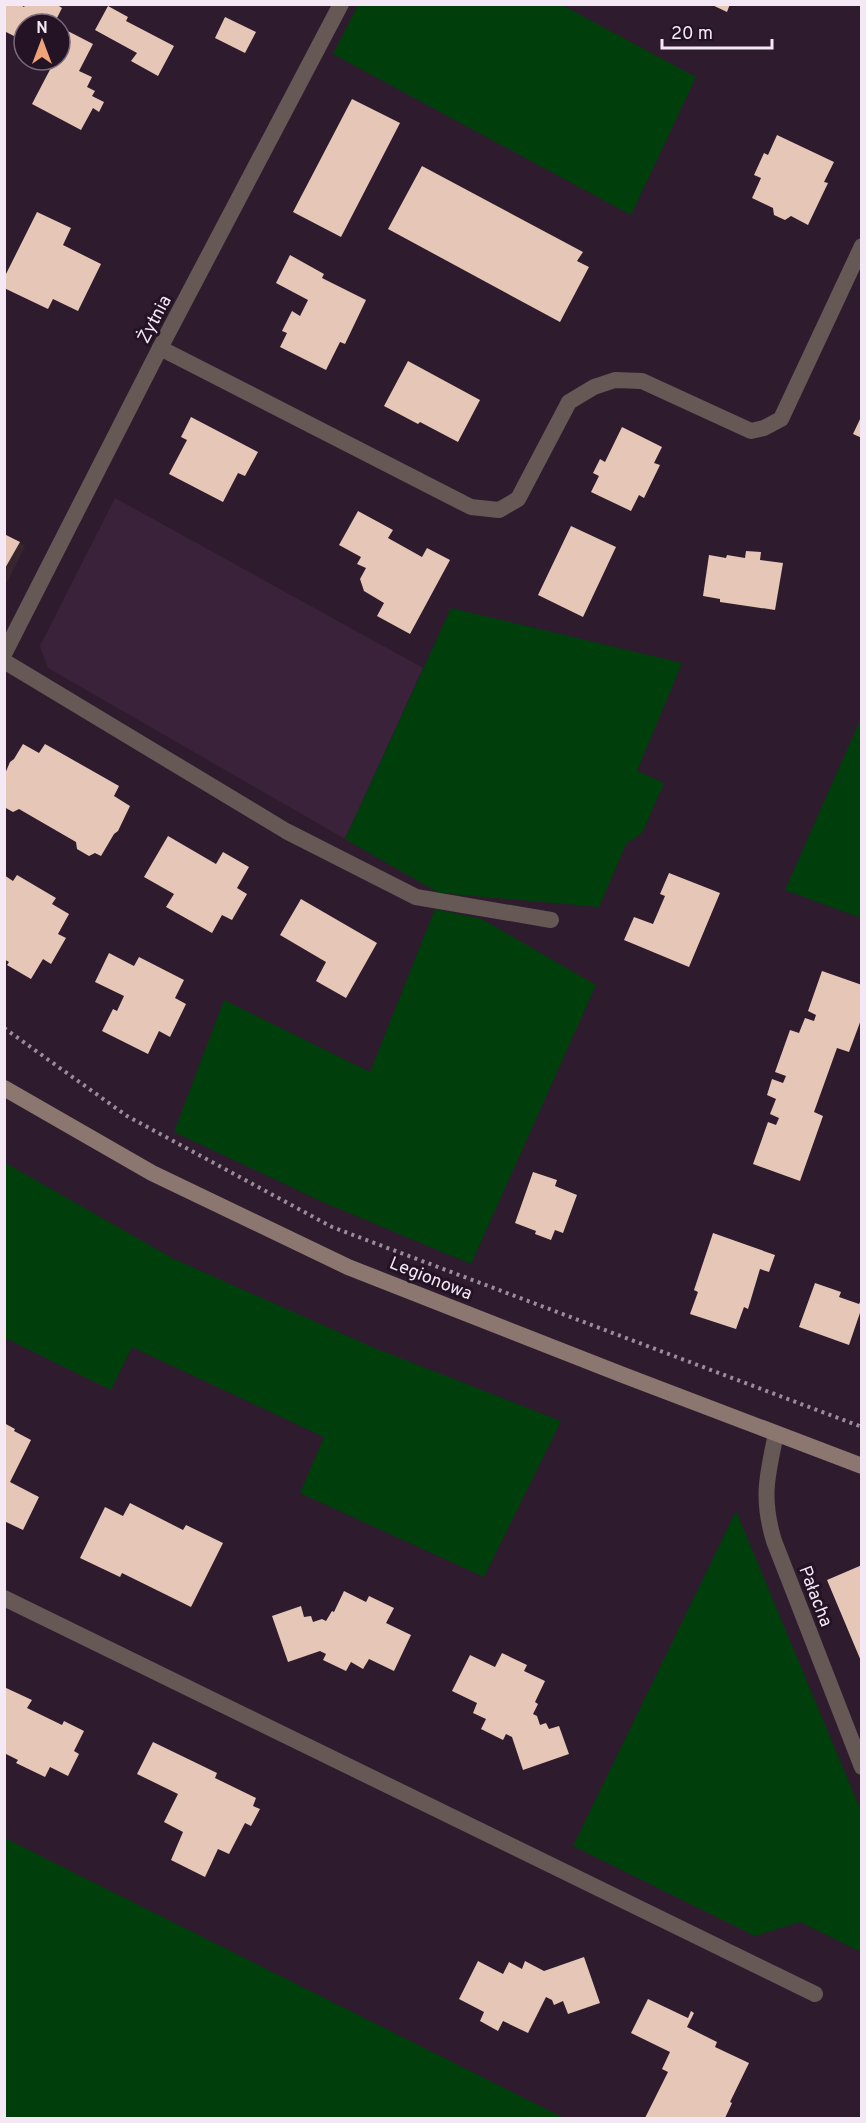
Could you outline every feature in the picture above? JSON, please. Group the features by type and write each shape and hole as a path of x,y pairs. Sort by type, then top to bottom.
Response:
{"main road":[{"name":"Legionowa","path":"4,1088 152,1173 348,1267 861,1466"}],"street":[{"name":"Żytnia","path":"4,654 160,348 341,4"},
{"path":"160,348 471,507 499,510 518,500 569,402 594,387 615,380 642,381 751,431 764,428 781,419 861,246"},
{"path":"4,661 286,831 416,897 551,920"},
{"name":"Pałacha","path":"776,1434 767,1477 767,1518 861,1767"},
{"path":"4,1598 815,1994"}],"path":[{"path":"4,1029 127,1116 332,1227 861,1427"}],"shaded area":[{"path":"115,498 423,668 345,839 48,668 40,646"},
{"path":"5,534 25,546 5,586"}],"green space":[{"path":"358,5 562,5 696,77 631,215 333,54"},
{"path":"451,608 682,663 637,771 664,783 642,833 626,844 599,907 439,893 345,839"},
{"path":"861,718 862,918 785,890"},
{"path":"435,909 482,919 596,985 471,1264 325,1203 174,1132 224,1000 370,1072"},
{"path":"4,1162 174,1259 372,1347 561,1421 484,1577 300,1493 324,1437 132,1347 111,1390 5,1338"},
{"path":"736,1511 861,1811 861,1952 800,1922 755,1936 573,1846"},
{"path":"5,1838 564,2118 5,2118"}],"building":[{"path":"4,4 19,4 24,7 26,4 56,4 62,8 60,12 12,12 12,35 4,31"},
{"path":"710,4 730,4 727,12"},
{"path":"108,6 128,17 126,21 174,46 158,76 131,61 137,53 95,30"},
{"path":"225,17 256,32 245,53 215,38"},
{"path":"72,33 93,44 79,71 92,77 87,87 95,91 92,96 104,102 99,112 93,108 81,130 32,104 49,72 72,72"},
{"path":"352,99 400,123 341,237 293,212"},
{"path":"777,135 834,162 824,182 828,183 808,225 791,216 785,220 774,215 773,208 752,198 761,178 754,175 764,153 768,155"},
{"path":"422,166 583,252 577,261 589,267 560,322 388,229"},
{"path":"37,212 71,228 63,245 101,264 78,311 53,299 48,309 4,288 4,278"},
{"path":"290,255 324,274 322,278 366,300 345,344 340,342 326,370 280,347 287,333 282,331 292,311 300,316 308,300 276,283"},
{"path":"408,361 480,400 458,442 384,406"},
{"path":"862,415 862,438 853,434"},
{"path":"191,417 258,452 245,476 238,473 223,502 169,474 187,440 181,437"},
{"path":"622,427 662,447 654,463 660,465 644,498 639,495 631,511 591,492 599,476 593,473 600,459 605,462"},
{"path":"358,511 393,530 388,538 422,557 427,548 450,560 410,634 377,616 384,603 364,591 360,579 366,568 357,564 361,557 339,545"},
{"path":"571,526 616,547 583,617 538,595"},
{"path":"4,534 20,542 4,570"},
{"path":"746,551 761,552 760,560 783,563 775,610 720,602 720,599 703,596 709,555 745,558"},
{"path":"23,744 39,753 45,744 119,786 114,796 130,806 118,831 101,856 95,853 89,856 77,849 76,842 19,809 13,812 4,807 4,776 10,762"},
{"path":"168,836 216,864 223,852 249,867 237,888 247,894 232,920 222,915 212,933 166,907 174,894 144,877"},
{"path":"669,873 720,893 689,967 624,940 634,917 653,924 665,896 660,894"},
{"path":"4,875 13,881 17,875 56,898 52,904 69,914 58,934 66,938 51,964 43,959 31,979 7,965 9,962 4,959"},
{"path":"301,899 377,943 346,998 316,981 326,962 280,935"},
{"path":"109,953 134,966 139,957 184,980 175,998 186,1004 170,1037 159,1031 148,1054 102,1031 113,1009 117,1011 124,996 95,982"},
{"path":"822,971 862,985 862,1017 849,1052 837,1048 814,1112 823,1116 800,1181 753,1164 768,1122 776,1125 779,1118 770,1114 776,1099 767,1095 772,1079 783,1083 786,1076 775,1072 790,1030 799,1033 805,1018 814,1021 816,1015 808,1011"},
{"path":"533,1172 557,1180 555,1186 577,1195 563,1233 555,1230 551,1240 515,1223"},
{"path":"713,1233 775,1255 769,1272 760,1269 748,1309 744,1307 736,1329 690,1314 698,1292 694,1290"},
{"path":"815,1283 841,1292 839,1297 859,1304 862,1298 862,1307 849,1345 799,1327"},
{"path":"4,1423 31,1440 10,1482 39,1497 23,1530 4,1521"},
{"path":"130,1503 183,1530 186,1525 223,1543 191,1607 122,1573 120,1577 80,1558 105,1507 123,1516"},
{"path":"862,1565 862,1661 861,1661 827,1580"},
{"path":"344,1591 366,1602 369,1596 394,1608 386,1623 411,1635 394,1671 369,1659 363,1669 351,1662 346,1671 323,1660 326,1654 320,1651 288,1662 272,1616 301,1606 304,1617 311,1616 313,1622 322,1619 326,1621 332,1611 334,1612"},
{"path":"502,1653 527,1665 524,1671 545,1681 535,1702 538,1704 533,1714 537,1716 540,1725 546,1723 549,1729 559,1726 569,1754 523,1770 512,1737 506,1734 503,1740 481,1729 486,1719 473,1713 477,1703 452,1691 470,1655 495,1667"},
{"path":"4,1687 32,1700 27,1708 62,1725 64,1721 84,1731 74,1751 79,1754 68,1776 50,1767 45,1777 16,1763 18,1760 4,1753"},
{"path":"153,1742 217,1773 215,1778 256,1798 253,1806 260,1809 251,1826 245,1823 229,1854 218,1849 205,1877 171,1860 183,1832 164,1822 178,1794 137,1774"},
{"path":"584,1957 600,2003 568,2014 563,2001 554,2005 552,2000 546,1997 528,2033 503,2021 498,2031 480,2021 484,2012 459,1999 478,1961 503,1974 509,1962 522,1969 525,1961 544,1971"},
{"path":"648,1999 688,2018 691,2011 694,2013 687,2027 717,2042 715,2047 749,2063 730,2102 732,2103 725,2118 645,2118 668,2072 662,2069 670,2052 631,2033"}]}
